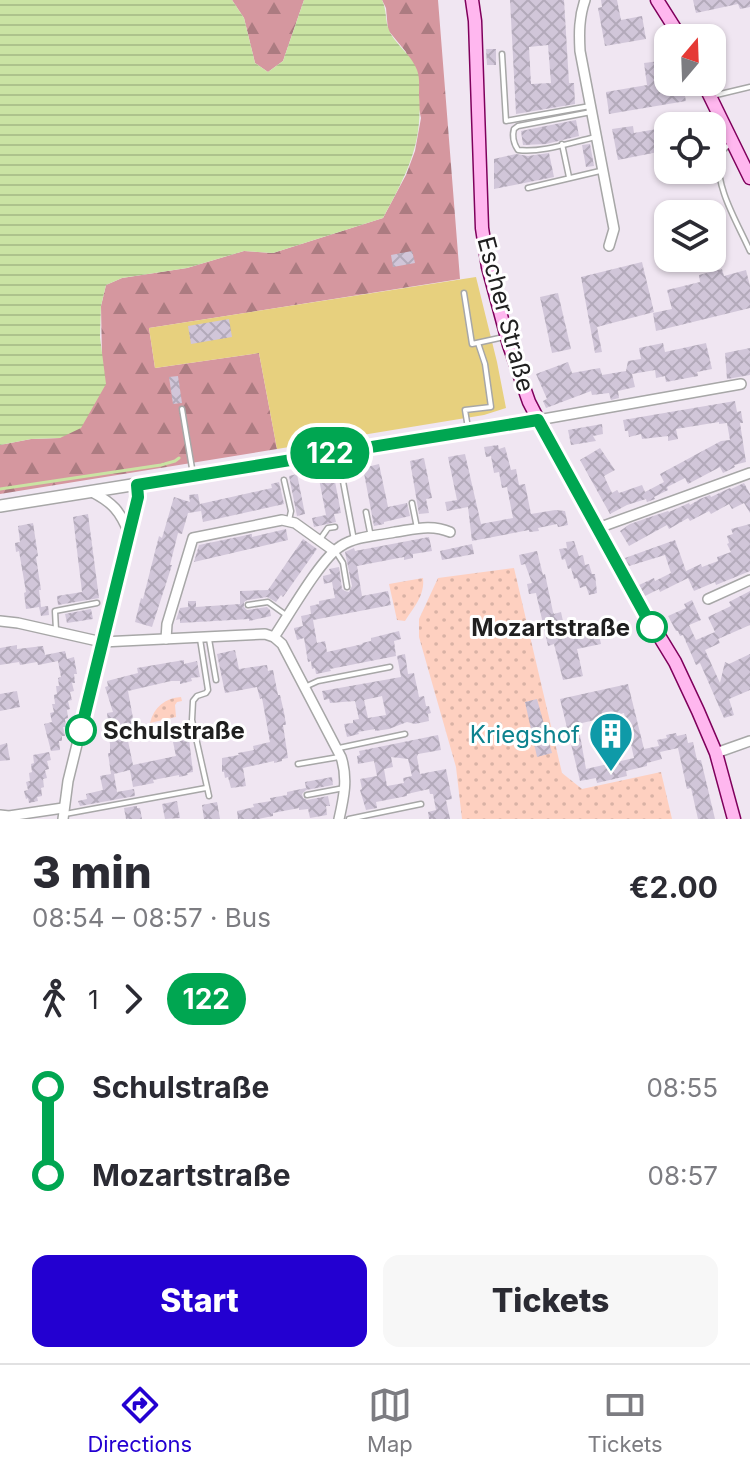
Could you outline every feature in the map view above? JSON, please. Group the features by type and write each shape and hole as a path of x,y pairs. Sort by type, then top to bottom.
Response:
{"main road":[{"name":"Escher Straße","path":"472,0 482,228 488,267 507,336 538,420 675,662 716,753 734,819"},
{"path":"657,0 672,24"},
{"path":"710,96 750,178"}],"street":[{"path":"585,0 579,29 580,51 614,229 609,246"},
{"path":"0,506 468,432 741,384"},
{"path":"598,528 750,473"},
{"path":"0,815 63,814 68,781 138,497 137,485"},
{"path":"92,492 109,501 123,518 129,533"},
{"path":"166,639 167,624 193,538 282,520 295,523 334,551"},
{"path":"274,637 334,551 354,540 428,527 450,532"},
{"path":"708,599 750,580"},
{"path":"0,621 102,642 265,634 274,637 282,644 339,753 344,767 345,788 339,819"},
{"path":"716,753 750,741"}],"lane":[{"path":"502,54 506,121 590,109"},
{"path":"726,92 750,87"},
{"path":"590,109 518,126 513,134 518,150 540,149 596,137"},
{"path":"732,142 718,154 717,169 723,191 748,240 750,251"},
{"path":"562,144 569,178"},
{"path":"528,188 602,171"},
{"path":"464,293 472,344 507,336"},
{"path":"468,432 465,410 491,407 485,364 478,343"},
{"path":"182,409 194,475"},
{"path":"342,476 354,540"},
{"path":"284,480 291,511 289,521"},
{"path":"412,503 417,529"},
{"path":"366,512 371,537"},
{"path":"319,540 328,528 335,527"},
{"path":"334,551 341,558 347,587"},
{"path":"248,605 268,602 288,616"},
{"path":"56,631 55,611 97,603"},
{"path":"204,637 216,680"},
{"path":"204,637 208,690 193,701 192,720 209,796"},
{"path":"305,687 318,681 390,667"},
{"path":"298,764 339,753 346,746 405,734"},
{"path":"63,814 207,788"},
{"path":"307,795 345,788"},
{"path":"349,819 421,804"}],"green space":[{"path":"232,0 304,0 283,61 268,72 255,63 244,18"},
{"path":"382,0 438,0 460,279 149,328 155,368 259,353 277,449 0,494 0,445 60,438 102,358 101,306 106,285 122,278 187,268 244,251 273,253 383,218 406,175 415,151 421,118 406,52 388,30"}],"shaded area":[{"path":"0,0 232,0 244,18 255,63 268,72 283,61 304,0 382,0 391,35 415,64 420,113 411,159 383,218 273,253 244,251 187,268 122,278 106,285 101,306 100,337 106,384 81,428 60,438 0,445"},
{"path":"476,277 506,408 484,415 277,449 259,353 155,368 149,328"},
{"path":"514,568 562,773 582,789 661,772 672,819 462,819 456,767 419,637 419,619 438,578"},
{"path":"423,578 421,595 415,606 405,621 397,620 389,584"},
{"path":"181,697 182,701 175,705 176,717 150,723 161,704"}],"building":[{"path":"510,0 564,0 569,83 574,83 575,104 516,114","holes":["548,45 551,83 531,84 529,47"]},
{"path":"601,0 617,0 621,20 642,16 646,39 605,46 598,8 602,7"},
{"path":"693,0 750,0 750,7 740,9 738,4 696,13"},
{"path":"486,49 496,49 496,65 487,65"},
{"path":"654,62 654,96 685,96 686,101 609,114 606,92 647,85 644,63"},
{"path":"576,120 579,136 546,144 523,145 521,131"},
{"path":"633,126 634,133 654,129 654,153 618,160 612,129"},
{"path":"590,144 594,166 586,167 582,145"},
{"path":"549,153 554,177 494,189 494,159 516,154"},
{"path":"412,251 415,263 393,267 391,255"},
{"path":"642,262 654,312 597,327 602,352 595,353 581,277"},
{"path":"746,270 750,308 656,331 653,313 672,309 667,290 700,282 699,275 723,272 724,276"},
{"path":"558,293 571,349 552,353 540,297"},
{"path":"229,319 232,337 191,344 188,326"},
{"path":"663,343 665,352 706,343 712,369 697,372 698,376 666,382 665,376 656,378 655,370 632,374 635,387 618,391 619,398 611,400 609,393 592,395 591,391 546,408 543,401 547,399 536,374 568,362 572,373 600,368 602,375 626,371 628,361 641,359 639,348"},
{"path":"750,348 750,375 727,379 725,353"},
{"path":"178,376 182,403 173,404 169,377"},
{"path":"735,401 737,412 741,411 746,462 734,465 723,473 720,467 688,484 685,478 667,487 668,490 655,499 627,505 610,514 580,460 600,448 615,470 604,476 612,493 642,485 645,492 664,482 660,474 721,441 730,440 727,423 676,429 678,439 668,441 668,436 642,439 641,434 629,437 623,420"},
{"path":"602,424 603,434 593,436 596,441 571,445 568,430"},
{"path":"498,445 499,449 505,447 511,470 516,469 519,485 525,484 531,514 565,511 568,525 558,527 557,524 538,528 539,531 529,530 472,541 468,507 447,511 445,502 457,500 448,457 465,454 481,524 513,518 507,487 502,488 499,472 494,473 491,456 486,457 484,447"},
{"path":"424,458 432,498 426,499 429,513 419,514 410,461"},
{"path":"379,464 388,507 407,503 410,516 374,526 363,468"},
{"path":"333,471 341,513 334,514 336,522 314,527 312,518 326,515 318,474"},
{"path":"297,474 305,514 297,516 289,476"},
{"path":"279,482 284,504 203,522 200,504 272,488 271,484"},
{"path":"744,483 750,494 750,513 744,503 732,509 729,504 711,514 709,511 690,521 688,518 669,529 667,525 629,546 620,531 630,524 690,505"},
{"path":"198,494 201,511 188,513 182,534 178,533 172,565 152,627 135,622 159,536 162,538 174,497 190,502 189,495"},
{"path":"88,514 99,598 58,605 57,596 82,592 73,517"},
{"path":"33,523 41,607 48,606 49,615 41,616 39,607 26,609 19,551 16,552 15,543 20,542 18,526"},
{"path":"750,524 750,571 694,591 688,578 645,596 639,585 671,573 665,555 629,566 625,558 675,540 686,571 701,564 702,567 731,552 727,536 733,534 731,529"},
{"path":"286,529 288,540 194,562 199,545"},
{"path":"429,537 432,551 413,554 413,558 404,560 404,557 357,566 362,596 388,591 391,605 313,620 317,643 325,641 327,652 399,631 401,639 394,641 396,656 316,674 311,661 308,662 304,638 297,640 294,628 303,626 301,616 311,614 310,606 335,598 332,582 324,584 323,576 331,574 329,569 339,567 342,589 349,592 352,586 345,552"},
{"path":"303,539 317,549 283,597 281,595 276,602 267,597 244,602 247,610 267,607 271,616 249,621 180,623 180,619 176,620 180,608 188,607 188,601 196,601 196,607 240,604 240,591 268,590"},
{"path":"574,541 579,556 583,555 585,565 589,564 592,574 595,574 597,593 589,595 586,586 580,588 571,568 568,569 565,559 562,560 559,549 567,548 566,542"},
{"path":"472,544 474,554 442,560 440,551"},
{"path":"537,551 553,612 561,612 566,635 597,626 601,644 577,649 583,676 563,680 554,644 548,646 536,593 529,594 527,584 532,583 519,555"},
{"path":"750,591 750,625 718,639 720,643 705,650 720,683 725,662 729,664 750,654 750,690 729,699 734,715 724,718 700,663 696,665 683,635 676,631 668,616 686,608 684,604 692,600 701,620 689,625 696,640 715,632 708,617 731,606 729,602"},
{"path":"91,609 93,619 67,623 65,614"},
{"path":"17,645 17,649 43,646 45,655 65,651 67,659 74,657 77,674 74,674 75,683 72,683 74,691 70,692 72,700 68,701 70,709 65,719 66,727 63,727 65,736 59,741 60,750 51,751 44,724 52,722 50,713 54,712 52,704 55,704 56,686 59,686 58,678 61,677 58,661 38,665 37,662 20,665 19,662 0,665 0,648"},
{"path":"235,650 239,669 267,665 268,671 273,670 284,712 288,758 243,768 246,786 231,788 228,777 225,778 222,772 222,758 254,750 253,746 270,742 257,687 225,693 217,654"},
{"path":"405,654 408,674 414,673 419,697 424,696 426,706 429,706 429,721 407,722 389,729 358,732 347,737 344,724 359,719 355,701 330,703 329,699 324,700 322,691 401,677 397,656","holes":["382,696 386,715 368,718 364,700"]},
{"path":"184,660 184,664 197,661 200,677 180,684 180,681 171,681 128,691 135,729 126,731 133,765 176,756 173,742 189,739 193,772 133,787 130,770 114,774 117,792 134,789 135,796 80,806 78,801 87,799 86,794 103,790 100,776 111,774 106,723 107,713 113,712 105,687 108,686 107,681 138,673 137,668"},
{"path":"628,684 644,749 659,746 657,740 676,733 677,736 686,734 688,743 693,742 697,760 701,760 715,819 698,819 691,788 687,789 678,748 660,752 662,759 626,771 627,776 597,783 596,778 580,781 560,699","holes":["624,713 634,758 586,769 578,724"]},
{"path":"17,691 20,707 0,711 0,694"},
{"path":"537,699 552,753 537,757 525,702"},
{"path":"438,735 441,750 418,754 417,757 420,774 446,769 452,799 446,800 450,819 429,819 428,812 436,810 429,789 376,802 377,808 366,810 360,779 377,776 374,761 358,764 359,751","holes":["391,757 408,759 412,776 403,778 404,783 387,786 384,769 393,767"]},
{"path":"7,743 10,760 0,761 0,745"},
{"path":"49,752 51,760 47,761 49,769 45,770 47,778 43,779 42,796 37,797 38,801 29,803 24,791 28,790 26,782 30,781 33,755"},
{"path":"332,777 333,785 306,790 302,794 307,800 328,796 330,806 326,806 327,815 310,818 308,809 299,808 258,819 238,819 237,811 306,788 305,782"},
{"path":"177,801 180,818 165,819 162,804"},
{"path":"217,802 220,819 204,819 202,805"},
{"path":"137,806 142,819 126,819 124,808"}],"waterway":[{"path":"0,489 161,465 179,458"}],"bus line":[{"name":"122","path":"81,730 138,497 137,485 538,420 652,627"}],"place":[{"name":"Mozartstraße","path":"652,627"},
{"name":"Schulstraße","path":"81,730"},
{"name":"Kriegshof","path":"611,773"}]}
